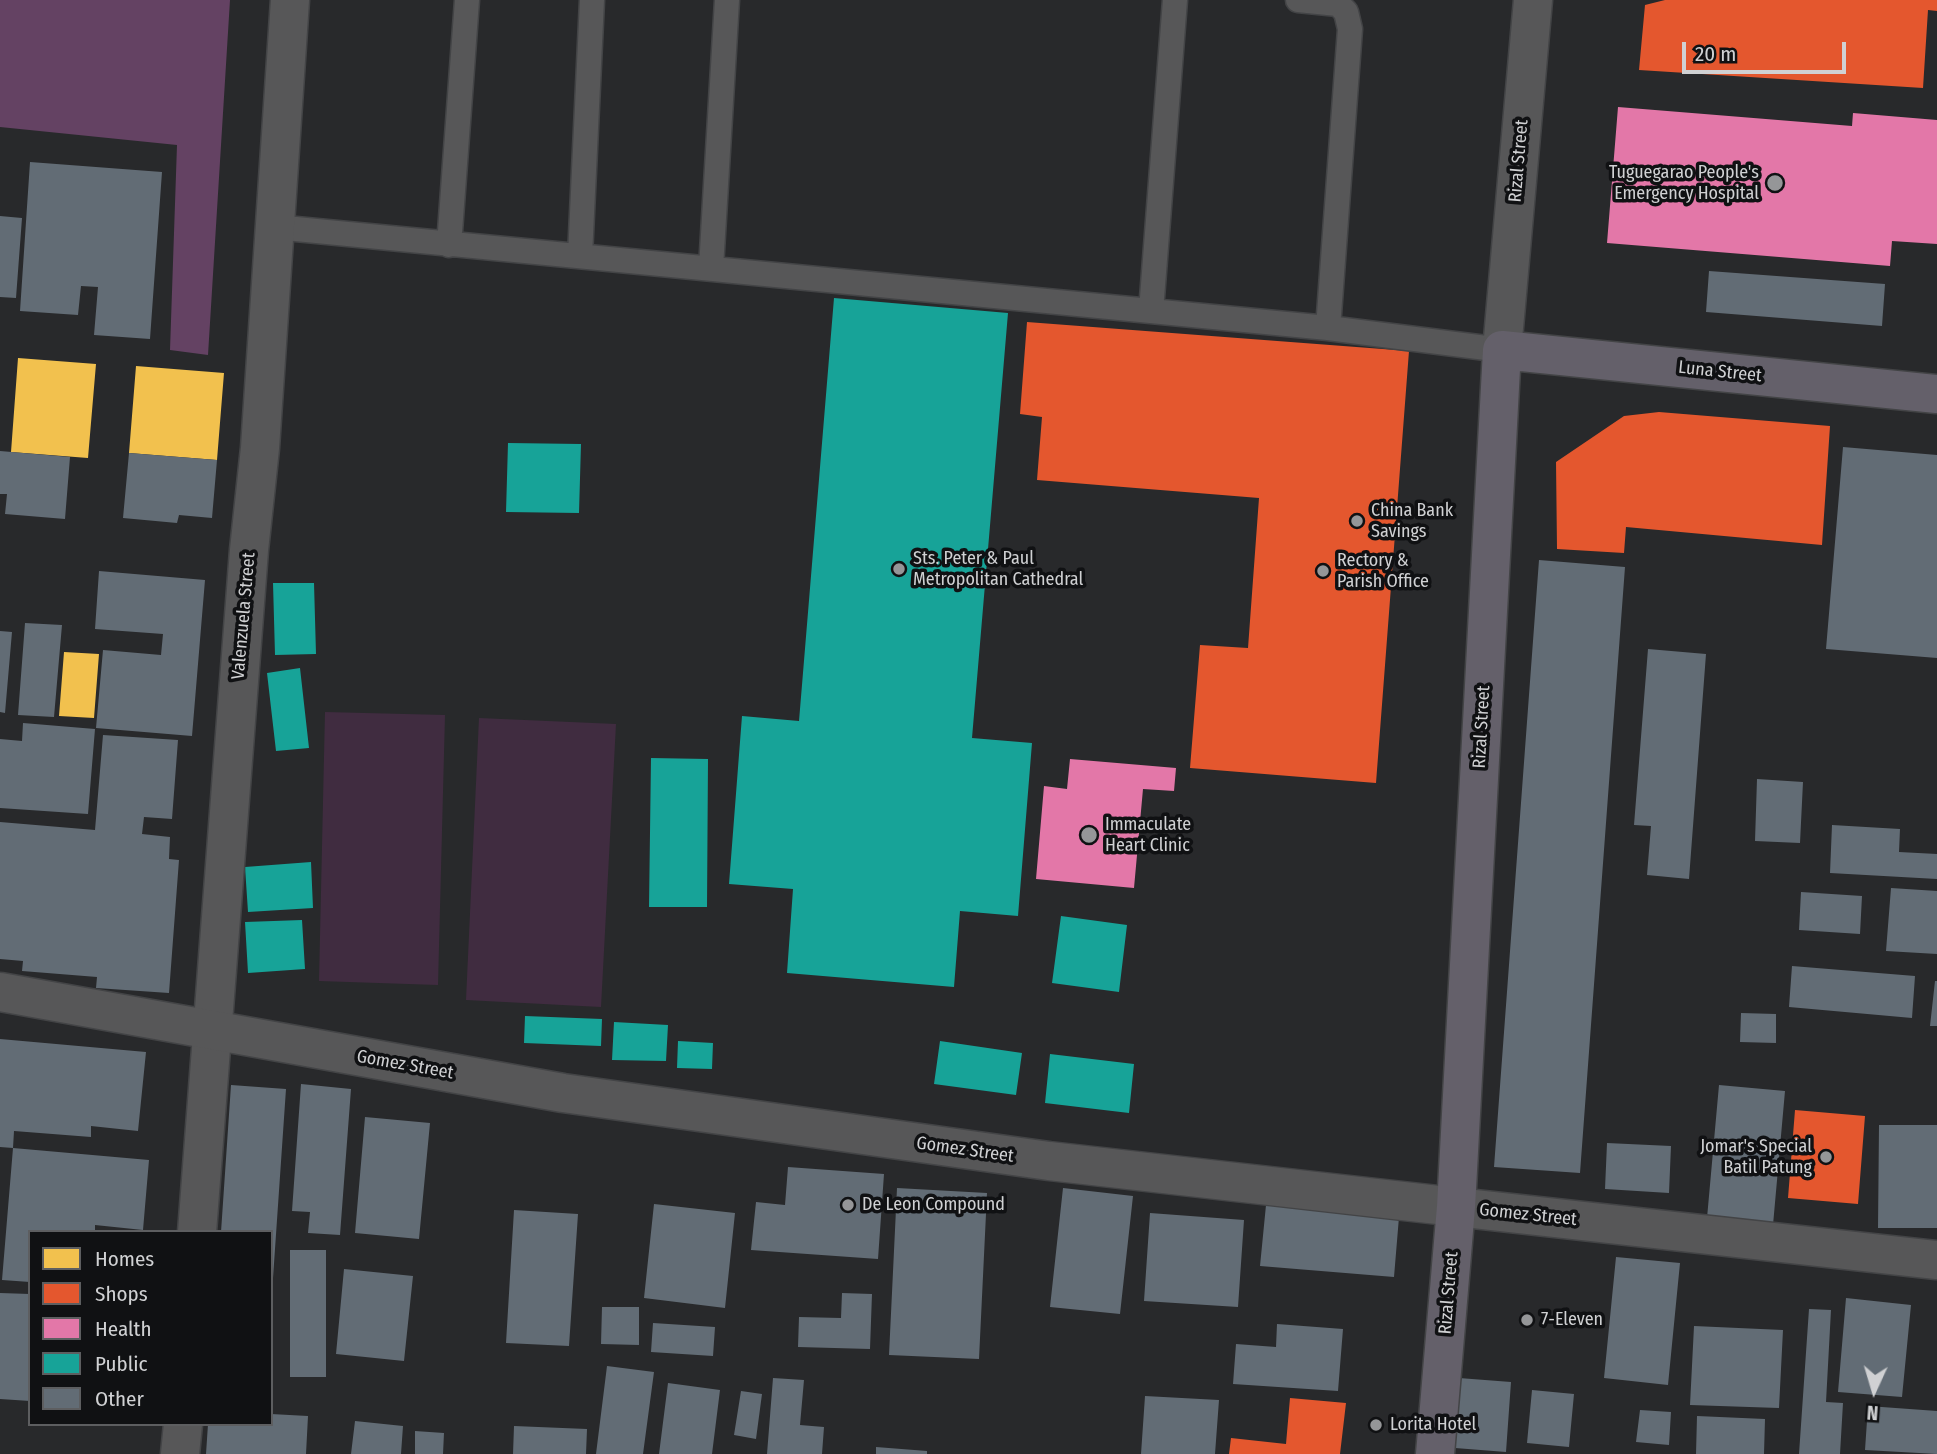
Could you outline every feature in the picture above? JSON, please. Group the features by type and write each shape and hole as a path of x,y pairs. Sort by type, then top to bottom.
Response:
{"main road":[{"name":"Luna Street","path":"1502,350 1937,394"},
{"name":"Rizal Street","path":"1435,1454 1456,1207 1502,350"}],"street":[{"name":"Valenzuela Street","path":"197,1230 248,564 260,448 290,0"},
{"name":"Rizal Street","path":"1502,350 1532,0"},
{"name":"Gomez Street","path":"0,992 563,1093 1049,1161 1937,1260"},
{"path":"180,1454 183,1426"}],"lane":[{"path":"449,245 467,0"},
{"path":"580,256 592,0"},
{"path":"712,268 727,0"},
{"path":"1151,311 1175,0"},
{"path":"1298,0 1338,4 1346,12 1350,29 1328,328"},
{"path":"275,227 1328,328 1502,350"}],"shaded area":[{"path":"0,0 230,0 208,355 170,350 177,145 0,127"},
{"path":"325,712 445,715 438,985 319,981"},
{"path":"479,718 616,724 601,1007 466,1000"}],"building: Homes":[{"path":"18,358 96,364 88,458 11,452"},
{"path":"136,366 224,373 217,460 129,453"},
{"path":"64,652 99,654 94,718 59,716"}],"building: Shops":[{"path":"1665,0 1937,0 1937,11 1928,10 1923,88 1639,70 1645,5"},
{"name":"Rectory & Parish Office","path":"1027,322 1409,351 1376,783 1190,768 1200,645 1248,648 1259,498 1037,480 1042,417 1020,414"},
{"path":"1659,412 1830,426 1822,545 1626,527 1624,553 1557,549 1556,462 1624,416"},
{"name":"Jomar's Special Batil Patung","path":"1795,1110 1865,1116 1858,1204 1788,1198"},
{"path":"1290,1398 1346,1403 1340,1454 1229,1454 1231,1438 1286,1444"}],"building: Health":[{"name":"Tuguegarao People's Emergency Hospital","path":"1618,107 1852,126 1853,113 1937,120 1937,244 1892,241 1890,266 1607,243"},
{"name":"Immaculate Heart Clinic","path":"1070,759 1176,768 1174,791 1143,789 1134,888 1036,879 1044,786 1067,789"}],"building: Public":[{"name":"Sts. Peter & Paul Metropolitan Cathedral","path":"834,298 1008,313 972,738 1032,743 1018,916 960,911 954,987 787,973 793,889 729,884 742,716 799,721"},
{"path":"508,443 581,444 579,513 506,512"},
{"path":"273,583 314,583 316,654 275,655"},
{"path":"300,668 309,748 276,751 267,673"},
{"path":"651,758 708,759 707,907 649,907"},
{"path":"311,862 313,908 248,912 245,867"},
{"path":"1061,916 1127,925 1119,992 1052,983"},
{"path":"302,920 305,969 248,973 245,922"},
{"path":"525,1016 602,1019 601,1046 524,1043"},
{"path":"614,1022 668,1025 666,1061 612,1060"},
{"path":"678,1041 713,1043 712,1069 677,1068"},
{"path":"940,1041 1022,1053 1016,1095 934,1084"},
{"path":"1050,1054 1134,1064 1129,1113 1045,1103"}],"building: Other":[{"path":"30,162 162,172 150,339 94,335 98,287 81,286 78,315 20,311"},
{"path":"0,216 22,218 16,298 0,297"},
{"path":"1709,271 1885,284 1882,326 1706,312"},
{"path":"1843,447 1937,455 1937,658 1826,649"},
{"path":"0,451 70,457 65,519 5,514 7,494 0,494"},
{"path":"129,453 217,460 212,518 179,515 177,523 123,518"},
{"path":"1539,560 1625,567 1580,1173 1494,1167"},
{"path":"99,571 205,580 192,736 96,728 103,650 161,655 163,634 95,629"},
{"path":"25,623 62,625 54,717 18,715"},
{"path":"0,631 12,632 5,713 0,712"},
{"path":"1648,649 1706,654 1689,879 1647,875 1651,826 1634,825"},
{"path":"23,723 95,729 88,814 0,808 0,739 22,741"},
{"path":"103,735 178,740 172,819 144,817 142,834 170,837 169,859 179,860 169,993 96,988 97,977 22,971 23,961 0,959 0,822 95,830"},
{"path":"1757,779 1803,782 1800,843 1755,841"},
{"path":"1832,825 1900,829 1899,852 1937,854 1937,879 1830,873"},
{"path":"1891,888 1937,891 1937,954 1886,951"},
{"path":"1801,892 1862,896 1860,934 1799,930"},
{"path":"1792,966 1915,976 1912,1018 1789,1007"},
{"path":"1935,981 1937,1026 1930,1026"},
{"path":"1741,1013 1776,1014 1776,1043 1740,1042"},
{"path":"0,1039 146,1052 138,1131 91,1126 91,1137 14,1131 13,1148 0,1147"},
{"path":"301,1084 351,1089 340,1235 308,1233 310,1212 292,1211"},
{"path":"231,1085 286,1089 273,1278 273,1230 221,1230"},
{"path":"1719,1085 1785,1091 1773,1225 1707,1218"},
{"path":"365,1117 430,1123 419,1239 355,1233"},
{"path":"1879,1125 1937,1125 1937,1228 1878,1228"},
{"path":"1607,1143 1671,1146 1669,1193 1605,1189"},
{"path":"13,1148 149,1160 143,1230 95,1225 95,1230 28,1230 28,1282 2,1280"},
{"path":"788,1167 884,1174 878,1259 751,1250 756,1202 785,1205"},
{"path":"897,1188 987,1193 979,1359 889,1355"},
{"path":"1063,1188 1133,1196 1120,1314 1050,1307"},
{"path":"654,1204 735,1213 725,1308 644,1298"},
{"path":"1266,1205 1399,1217 1394,1277 1260,1266"},
{"path":"514,1210 578,1214 569,1346 506,1343"},
{"path":"1150,1213 1244,1220 1238,1307 1144,1301"},
{"path":"290,1250 326,1250 326,1377 290,1377"},
{"path":"1616,1257 1680,1263 1668,1385 1604,1378"},
{"path":"344,1269 413,1276 404,1361 336,1354"},
{"path":"0,1293 28,1294 28,1401 0,1399"},
{"path":"842,1293 872,1294 870,1349 798,1347 799,1317 841,1318"},
{"path":"1846,1298 1911,1305 1902,1397 1838,1392"},
{"path":"602,1307 639,1307 639,1345 601,1344"},
{"path":"1809,1309 1831,1310 1826,1402 1843,1403 1840,1454 1799,1454"},
{"path":"653,1323 715,1327 713,1356 651,1352"},
{"path":"1277,1324 1343,1329 1338,1391 1233,1384 1236,1344 1276,1347"},
{"path":"1694,1326 1783,1330 1779,1408 1690,1405"},
{"path":"607,1366 654,1372 643,1454 596,1454"},
{"path":"773,1378 804,1380 800,1425 824,1427 822,1454 767,1454"},
{"path":"1459,1378 1511,1382 1506,1452 1455,1448"},
{"path":"668,1383 720,1390 712,1454 659,1454"},
{"path":"1532,1390 1574,1394 1569,1447 1527,1443"},
{"path":"741,1391 762,1394 756,1439 734,1435"},
{"path":"1145,1396 1219,1400 1215,1454 1141,1454"},
{"path":"1868,1406 1937,1411 1937,1454 1865,1450"},
{"path":"1640,1410 1671,1412 1669,1445 1636,1442"},
{"path":"273,1414 308,1416 306,1454 206,1454 208,1426 273,1426"},
{"path":"1697,1416 1765,1419 1764,1454 1696,1454"},
{"path":"355,1421 403,1426 401,1454 351,1454"},
{"path":"514,1426 587,1429 586,1454 513,1454"},
{"path":"415,1431 444,1433 443,1454 415,1454"},
{"path":"876,1447 927,1451 927,1454 876,1454"}],"place":[{"name":"Tuguegarao People's Emergency Hospital","path":"1775,183"},
{"name":"China Bank Savings","path":"1357,521"},
{"name":"Sts. Peter & Paul Metropolitan Cathedral","path":"899,569"},
{"name":"Rectory & Parish Office","path":"1323,571"},
{"name":"Immaculate Heart Clinic","path":"1089,835"},
{"name":"Jomar's Special Batil Patung","path":"1826,1157"},
{"name":"De Leon Compound","path":"848,1205"},
{"name":"7-Eleven","path":"1527,1320"},
{"name":"Lorita Hotel","path":"1376,1425"}]}
